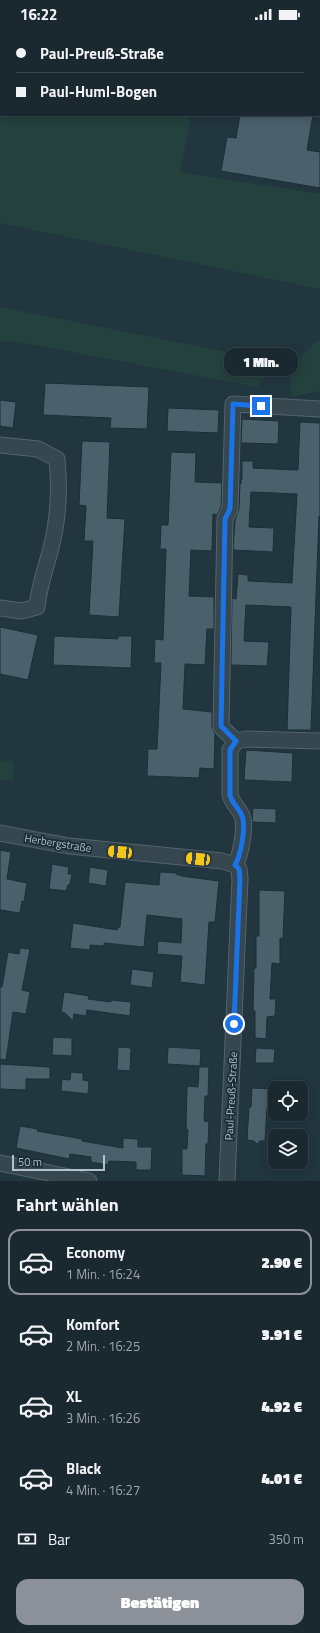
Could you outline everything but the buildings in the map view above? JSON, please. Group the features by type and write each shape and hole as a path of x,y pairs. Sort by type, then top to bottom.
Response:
{"street":[{"path":"236,741 221,726 225,519 230,509 233,404 320,409"},
{"path":"0,445 38,449 57,459 60,487 58,510 51,547 38,592 37,607 21,611 0,608"},
{"path":"235,865 241,852 243,818 231,800 230,795 230,750 236,741 247,739 320,741"},
{"name":"Herbergstraße","path":"0,833 69,846 215,861 235,865"},
{"name":"Paul-Preuß-Straße","path":"227,1181 240,879 239,869 235,865"},
{"path":"0,1163 89,1181"}],"green space":[{"path":"0,116 191,116 180,172 320,194 320,289 0,223"},
{"path":"0,307 278,362 257,387 19,342 0,341"},
{"path":"316,341 320,341 320,391 292,397 290,369"},
{"path":"0,761 13,761 13,780 0,780"}],"route":[{"path":"234,1024 240,879 239,869 235,865 241,852 243,818 231,800 230,795 230,750 236,741 221,726 225,519 230,509 233,404 261,406"}]}
